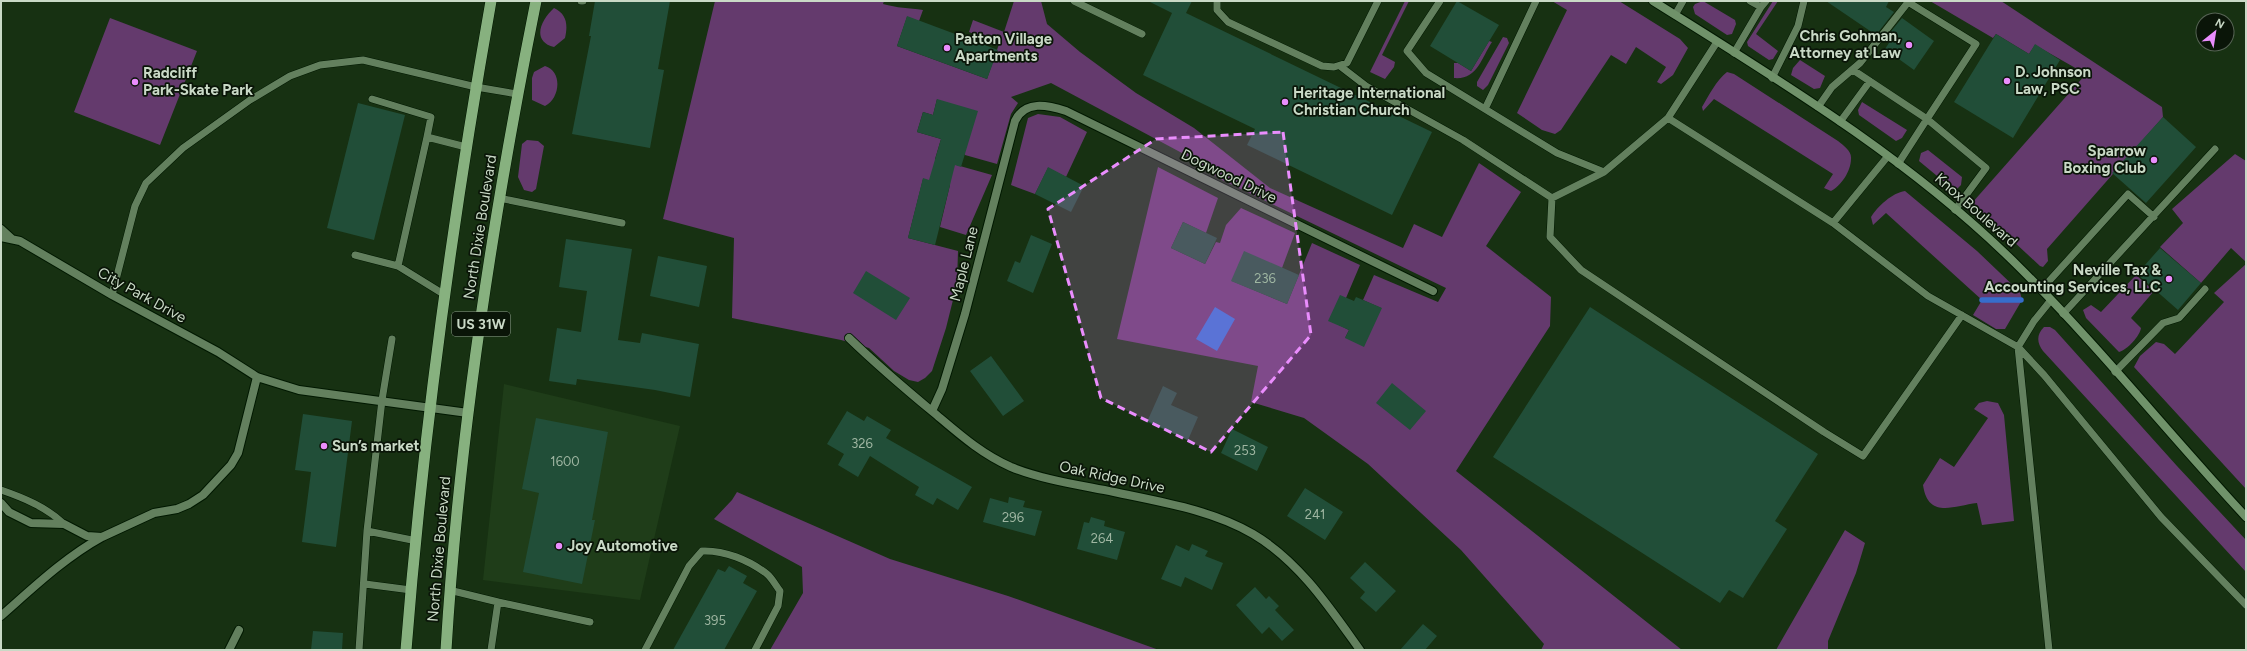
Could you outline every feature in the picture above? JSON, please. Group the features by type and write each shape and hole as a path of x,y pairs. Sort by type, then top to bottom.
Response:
{"highway":[{"name":"North Dixie Boulevard","path":"406,650 431,407 445,295 466,146 491,1"},
{"name":"North Dixie Boulevard","path":"446,650 449,590 468,413 517,94 536,1"}],"main road":[{"name":"Knox Boulevard","path":"1653,1 1840,122 1888,156 1955,210 2015,263 2051,300 2246,517"}],"street":[{"name":"Dogwood Drive","path":"1015,121 1025,109 1036,105 1050,106 1066,111 1433,290"},
{"name":"Maple Lane","path":"932,411 942,389 966,314 1015,121"},
{"name":"City Park Drive","path":"1,229 12,240"},
{"name":"City Park Drive","path":"1,237 20,241 112,295 218,352 257,376 300,390 382,400 468,413"},
{"name":"Oak Ridge Drive","path":"849,338 976,448 1013,468 1055,480 1167,503 1212,516 1254,534 1290,561 1335,614 1360,650"},
{"path":"1,616 59,566 84,547 102,537 154,514 178,509 203,495 231,465 238,453 257,376"},
{"path":"1,503 9,512 31,523 64,524 87,536 102,537"},
{"path":"229,650 239,630"}],"lane":[{"path":"1074,1 1142,34"},
{"path":"1217,1 1217,10 1228,22 1322,66 1340,66 1347,63 1378,1"},
{"path":"1440,1 1407,51 1426,73 1557,152 1604,172"},
{"path":"1485,109 1536,1"},
{"path":"1675,15 1683,1"},
{"path":"1750,1 1761,7"},
{"path":"1734,52 1766,1"},
{"path":"1772,78 1798,26 1804,1"},
{"path":"1818,107 1832,87 1860,63 1908,1 1976,44 1898,164"},
{"path":"1552,198 1604,172 1668,118 1717,42"},
{"path":"112,295 135,206 146,183 183,148 250,100 290,76 320,65 363,60 476,87 517,94"},
{"path":"1340,66 1366,86 1463,140 1552,198"},
{"path":"1853,70 1927,119 1986,168 1955,210"},
{"path":"1840,122 1870,81"},
{"path":"372,99 431,118 398,266"},
{"path":"1668,118 1833,223 1928,296 2018,347 2044,375 2161,517 2246,605"},
{"path":"427,137 466,146"},
{"path":"2063,314 2154,217 2215,149"},
{"path":"1833,223 1888,156"},
{"path":"2041,290 2128,194 2154,217"},
{"path":"500,198 622,223"},
{"path":"1552,198 1550,237 1581,270 1824,432 1863,456 1962,316"},
{"path":"354,255 398,266 445,295"},
{"path":"2115,372 2163,323 2179,318 2205,290"},
{"path":"2049,650 2022,400 2018,347 2034,321 2051,300"},
{"path":"359,650 368,531 382,400 392,339"},
{"path":"1,490 21,497 52,513 64,524"},
{"path":"368,531 417,541"},
{"path":"645,650 689,566 702,551 717,551 742,560 768,574 780,591 778,606 755,650"},
{"path":"365,584 411,590"},
{"path":"449,590 590,622"},
{"path":"491,650 498,602"}],"highlighted area":[{"path":"1283,132 1311,335 1211,452 1101,398 1048,209 1156,139"}],"shaded area":[{"path":"715,1 884,1 883,4 923,10 919,21 907,17 897,46 987,79 999,44 969,32 973,20 1004,32 1014,1 1041,1 1047,24 1080,52 1136,93 1194,128 1270,188 1403,248 1414,224 1442,237 1479,163 1521,192 1486,246 1551,297 1550,326 1456,471 1682,650 1541,650 1544,644 1461,550 1368,464 1304,418 1251,402 1258,366 1117,339 1158,167 1218,198 1206,233 1183,222 1171,248 1205,264 1216,242 1220,243 1226,225 1241,208 1295,233 1282,268 1232,281 1287,304 1312,243 1360,265 1346,298 1329,320 1349,330 1345,338 1381,308 1363,300 1374,275 1438,302 1446,288 1218,178 1195,160 1051,83 1011,97 1018,103 1011,114 997,164 965,155 937,99 933,115 923,112 917,132 941,139 935,159 992,175 966,235 940,227 950,185 923,179 908,238 958,251 957,284 946,328 932,371 925,378 918,382 909,380 894,371 869,348 841,340 732,318 734,238 663,219"},
{"path":"1405,1 1409,1 1382,55 1395,62 1394,67 1385,79 1370,72"},
{"path":"1552,1 1619,1 1680,39 1688,48 1673,75 1661,84 1657,82 1666,67 1636,47 1626,64 1611,55 1561,130 1555,134 1542,130 1517,113 1567,10"},
{"path":"1703,1 1735,20 1736,24 1732,34 1727,35 1695,14 1693,7 1695,4"},
{"path":"1773,1 1778,1 1756,34 1778,51 1773,59 1769,60 1748,46 1747,42"},
{"path":"1930,1 2001,1 2162,107 2163,117 2047,249 2048,261 2043,267 2040,266 1972,203 2086,74 2035,45 2029,54 1996,34 1993,38"},
{"path":"554,8 562,13 566,20 566,29 565,38 554,47 542,40 540,30 545,18"},
{"name":"Radcliff Park-Skate Park","path":"110,18 197,51 160,145 74,112"},
{"path":"1503,37 1507,38 1509,43 1488,85 1483,90 1477,86 1477,82"},
{"path":"1489,41 1492,42 1478,67 1468,76 1454,78 1454,63 1458,63 1471,71"},
{"path":"1800,60 1825,76 1820,88 1814,89 1791,75 1793,68"},
{"path":"545,66 555,73 557,85 554,98 545,106 532,100 532,78 534,72"},
{"path":"1727,72 1734,74 1838,141 1847,149 1851,156 1851,164 1845,178 1835,189 1831,191 1824,188 1833,174 1714,99 1703,111 1702,107 1710,93"},
{"path":"1862,102 1907,130 1902,138 1896,141 1859,115 1858,110"},
{"path":"1038,114 1060,117 1087,132 1066,177 1048,168 1035,194 1011,185 1028,118"},
{"path":"527,140 538,141 544,146 536,189 532,192 524,190 518,177 522,144"},
{"path":"1928,150 1962,177 1961,185 1957,189 1954,190 1919,161 1921,153"},
{"path":"2235,154 2246,161 2246,262 2231,248 2201,283 2160,247 2183,223 2172,209"},
{"path":"1905,191 1977,251 2020,292 2022,300 2005,329 1996,329 1973,315 1982,300 1886,213 1873,225 1871,217 1877,209 1890,197"},
{"path":"2246,264 2246,489 2134,367 2140,356 2156,342 2164,344 2175,354 2224,302 2214,293"},
{"path":"2136,275 2154,291 2131,318 2141,328 2136,339 2129,346 2119,352 2086,318 2083,310 2091,305 2101,312"},
{"path":"2044,327 2050,327 2055,330 2177,466 2246,540 2246,572 2043,351 2038,339 2041,330"},
{"path":"504,384 680,426 640,600 483,580"},
{"path":"1987,401 1998,403 2004,415 2014,521 1982,525 1977,503 1951,508 1936,506 1930,503 1923,485 1940,458 1954,467 1988,418 1974,409 1979,403"},
{"path":"737,492 890,559 1008,596 1159,650 770,650 803,593 802,567 714,519 732,500"},
{"path":"1845,530 1865,543 1856,573 1828,641 1828,650 1776,650"}],"water":[{"path":"1215,307 1235,319 1217,351 1196,339"}],"building":[{"path":"595,1 670,1 658,69 664,70 650,148 572,134 591,36 589,36"},
{"name":"Heritage International Christian Church","path":"1148,1 1192,1 1186,13 1432,132 1392,215 1247,145 1255,129 1143,75 1172,13"},
{"path":"1457,1 1499,25 1471,71 1430,46"},
{"path":"1826,1 1889,1 1886,7 1894,12 1876,35"},
{"name":"Patton Village Apartments","path":"907,16 998,50 987,79 897,46"},
{"name":"Chris Gohman, Attorney at Law","path":"1902,18 1934,41 1914,70 1885,49 1889,43 1884,40"},
{"name":"D. Johnson Law, PSC","path":"1996,34 2029,54 2035,44 2060,60 2013,138 1954,102"},
{"path":"937,99 978,111 961,167 955,165 935,245 908,238 923,178 929,180 941,139 917,132 923,112 933,115"},
{"path":"358,103 405,115 374,240 327,228"},
{"name":"Sparrow Boxing Club","path":"2163,117 2196,147 2146,203 2112,173"},
{"path":"1048,167 1084,186 1071,212 1035,194"},
{"path":"1183,222 1217,238 1205,264 1171,248"},
{"path":"1031,235 1052,244 1033,293 1007,281 1015,261 1020,263"},
{"path":"566,239 632,249 618,340 640,343 642,333 699,344 690,397 655,390 577,379 576,385 549,381 557,328 581,332 587,291 559,287"},
{"name":"Neville Tax & Accounting Services, LLC","path":"2160,248 2201,283 2178,310 2137,274"},
{"path":"1244,251 1299,275 1287,304 1231,281"},
{"path":"658,256 707,266 699,307 650,296"},
{"path":"866,271 910,298 896,320 853,293"},
{"path":"1340,295 1354,301 1356,297 1382,308 1364,347 1345,338 1349,330 1328,321"},
{"path":"1590,307 1818,454 1775,521 1787,529 1743,598 1729,590 1720,603 1493,457"},
{"path":"991,356 1024,401 1003,416 970,371"},
{"path":"1392,383 1426,411 1410,430 1376,403"},
{"path":"1163,386 1177,393 1171,405 1198,417 1188,440 1147,422"},
{"path":"847,411 864,421 867,416 891,430 886,438 972,487 958,510 937,498 933,505 915,495 919,487 870,456 858,477 838,465 844,454 827,444"},
{"path":"303,414 352,421 336,547 302,542 311,472 295,470"},
{"path":"536,418 608,432 592,520 595,520 582,584 523,572 539,493 522,489"},
{"path":"1232,429 1268,447 1257,471 1221,453"},
{"path":"1305,488 1343,512 1325,540 1287,516"},
{"path":"1009,497 1025,501 1023,507 1042,511 1035,536 983,522 990,498 1008,503"},
{"path":"1091,517 1105,521 1104,526 1125,532 1117,560 1077,549 1084,522 1089,523"},
{"path":"1192,544 1208,551 1205,556 1223,563 1212,590 1185,577 1181,587 1161,579 1176,545 1189,551"},
{"path":"1365,562 1396,591 1376,612 1360,598 1365,592 1350,578"},
{"path":"729,566 747,576 743,583 757,591 724,650 673,650 718,569 725,572"},
{"path":"1255,587 1266,599 1269,596 1279,606 1275,610 1294,630 1282,641 1269,627 1262,634 1236,605"},
{"path":"1423,624 1437,636 1425,650 1400,650"},
{"path":"313,631 343,633 342,650 311,650"}],"waterway":[{"path":"1982,300 2021,300"}],"place":[{"name":"Chris Gohman, Attorney at Law","path":"1909,45"},
{"name":"Patton Village Apartments","path":"947,48"},
{"name":"D. Johnson Law, PSC","path":"2007,81"},
{"name":"Radcliff Park-Skate Park","path":"135,82"},
{"name":"Heritage International Christian Church","path":"1285,102"},
{"name":"Sparrow Boxing Club","path":"2154,160"},
{"name":"Neville Tax & Accounting Services, LLC","path":"2169,279"},
{"name":"Sun’s market","path":"324,446"},
{"name":"Joy Automotive","path":"559,546"}]}
